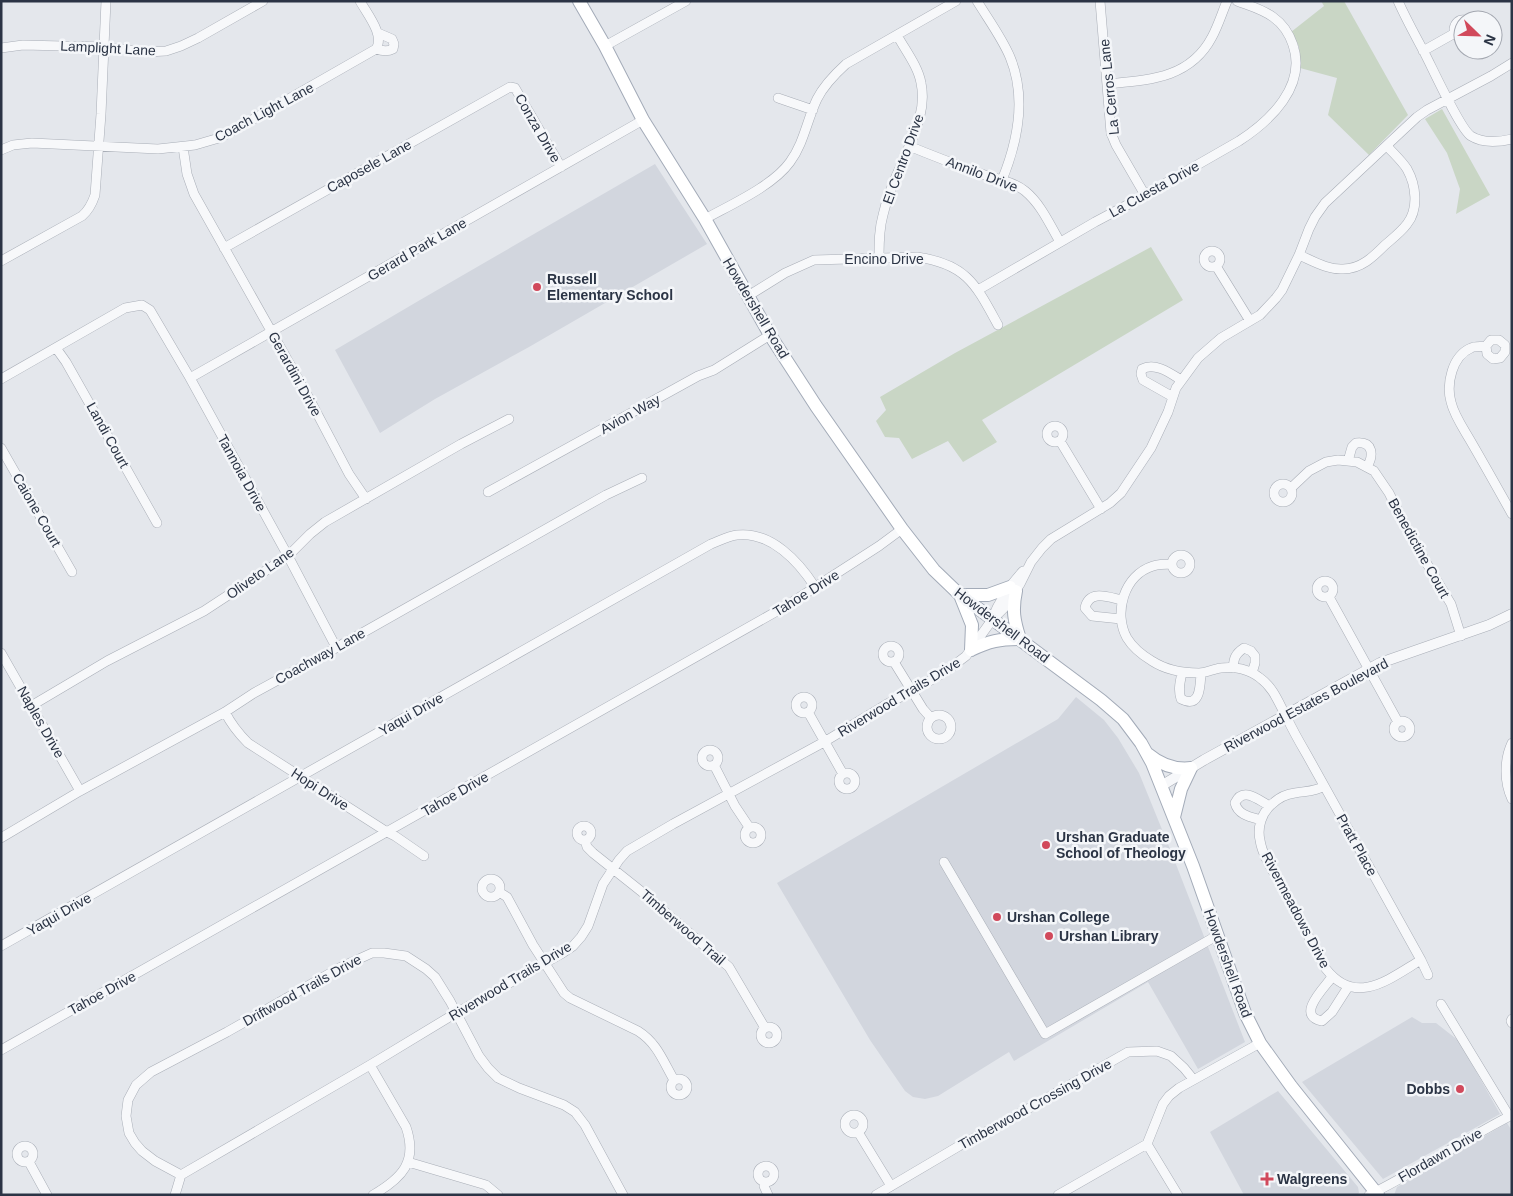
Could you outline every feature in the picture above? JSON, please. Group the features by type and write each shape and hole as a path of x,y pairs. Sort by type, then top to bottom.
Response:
{"main road":[{"name":"Howdershell Road","path":"579,1 606,46 643,120 705,219 770,335 816,406 902,529 934,570 960,595 1080,682 1116,712 1141,743 1174,817 1245,1013 1260,1044 1374,1194"},
{"path":"1013,589 1015,626 1020,639 986,642 971,650 972,625 960,595 988,595 1013,589"},
{"path":"1145,752 1171,768 1191,768"},
{"path":"1174,817 1180,789 1191,768"}],"street":[{"path":"1,261 61,228 88,211 92,204 95,195 106,1"},
{"name":"Lamplight Lane","path":"1,48 23,45 104,47 147,52 173,49 198,38 263,1"},
{"path":"360,1 378,33 380,40 376,49"},
{"path":"606,46 686,1"},
{"path":"705,219 774,179 783,171 800,146 817,100 826,84 846,64 956,1"},
{"path":"977,1 1010,57 1018,84 1020,99 1018,128 1002,180"},
{"name":"La Cerros Lane","path":"1100,1 1112,133 1116,145 1145,195"},
{"path":"1107,84 1164,77 1176,72 1197,58 1212,38 1227,1"},
{"name":"La Cuesta Drive","path":"978,290 1239,141 1274,112 1291,86 1297,68 1289,36 1283,25 1274,17 1238,1"},
{"path":"1398,1 1448,100 1469,135 1488,141 1512,139"},
{"name":"Coach Light Lane","path":"1,150 22,143 158,149 182,148 219,138 307,90 376,49 389,51 393,49 392,39 378,33"},
{"name":"El Centro Drive","path":"879,258 879,239 883,215 919,123 922,102 921,81 897,35"},
{"path":"1423,51 1453,38"},
{"path":"1060,441 1101,509 1121,493 1141,465 1158,435 1176,388 1198,358 1221,338 1269,307 1282,290 1312,223 1326,203 1417,117 1512,63"},
{"name":"Caposele Lane","path":"224,248 510,87 515,88"},
{"name":"Conza Drive","path":"515,88 561,167"},
{"path":"778,98 813,110"},
{"name":"Gerard Park Lane","path":"190,378 643,120"},
{"name":"Annilo Drive","path":"910,146 932,156 1014,184 1032,198 1060,242"},
{"path":"1299,255 1342,270 1362,265 1408,222 1413,212 1414,202 1412,178 1406,167 1387,146"},
{"name":"Gerardini Drive","path":"182,148 187,174 194,194 310,400 349,474 366,500"},
{"name":"Encino Drive","path":"748,296 785,273 814,260 917,257 933,259 964,274 978,290 998,324"},
{"path":"1216,266 1250,321"},
{"name":"Tannoia Drive","path":"56,348 125,308 142,305 150,310 159,322 190,378 336,647"},
{"name":"Avion Way","path":"488,492 698,376 714,370 770,335"},
{"path":"1486,346 1472,347 1457,361 1450,376 1449,394 1460,423 1512,514"},
{"path":"1,378 56,348"},
{"name":"Landi Court","path":"56,348 66,362 158,523"},
{"path":"1173,397 1143,380 1142,369 1151,366 1164,370 1181,380"},
{"name":"Oliveto Lane","path":"31,706 108,661 204,612 288,556 325,522 461,444 509,419"},
{"path":"1348,461 1352,447 1356,443 1363,442 1371,450 1370,461 1367,467"},
{"name":"Caione Court","path":"1,448 72,572"},
{"name":"Benedictine Court","path":"1291,488 1309,471 1326,462 1338,460 1357,462 1374,471 1389,493 1411,537 1450,604 1461,636"},
{"name":"Coachway Lane","path":"1,838 80,791 225,712 270,684 606,495 642,478"},
{"name":"Riverwood Trails Drive","path":"181,1175 370,1065 456,1012 545,964 572,946 588,926 603,884 627,851 824,742 853,723 945,672 971,650 992,620 997,605 1013,589 1042,548 1051,540 1101,509"},
{"name":"Tahoe Drive","path":"1,1050 786,606 902,529"},
{"name":"Yaqui Drive","path":"1,946 702,549 723,539 736,535 750,535 766,540 796,562 815,587"},
{"path":"1172,564 1152,566 1138,574 1127,588 1122,600 1120,619 1126,636 1137,650 1160,666 1182,672 1201,673 1221,668 1233,668 1252,673 1255,656 1244,648 1234,658 1233,668"},
{"path":"1120,619 1092,616 1085,608 1089,598 1094,596 1122,600"},
{"path":"1329,597 1398,722"},
{"name":"Riverwood Estates Boulevard","path":"1161,786 1388,660 1490,626 1512,614"},
{"name":"Naples Drive","path":"1,653 80,791"},
{"path":"894,662 931,718"},
{"path":"1182,672 1179,686 1180,694 1181,699 1186,701 1192,701 1197,698 1201,673"},
{"name":"Pratt Place","path":"1252,673 1268,684 1428,975"},
{"name":"Hopi Drive","path":"225,712 238,733 248,743 424,856"},
{"path":"808,712 843,774"},
{"path":"1512,743 1506,764 1507,784 1512,799"},
{"path":"714,765 749,827"},
{"path":"1270,806 1247,794 1241,794 1235,803 1236,808 1240,812 1261,820 1270,806 1280,798 1292,793 1314,791 1324,786"},
{"name":"Rivermeadows Drive","path":"1261,820 1259,827 1260,841 1268,862 1326,969 1332,977 1348,987"},
{"name":"Timberwood Trail","path":"585,840 588,847 729,967 765,1028"},
{"path":"944,862 1044,1034 1218,935"},
{"path":"499,892 507,897 533,945 564,993 570,998 638,1031 648,1038 656,1046 674,1080"},
{"name":"Driftwood Trails Drive","path":"181,1175 155,1161 142,1151 129,1133 126,1116 128,1100 136,1085 151,1072 227,1032 341,967 372,953 396,954 416,961 435,977 479,1056 498,1078 519,1088 550,1098 575,1112 585,1125 623,1195"},
{"path":"1332,977 1312,1006 1310,1012 1316,1020 1322,1021 1328,1017 1348,987 1371,986 1421,960"},
{"path":"1442,1004 1510,1115"},
{"path":"1058,1195 1148,1144 1163,1104 1169,1096 1193,1079 1260,1044"},
{"name":"Timberwood Crossing Drive","path":"876,1195 959,1146 1128,1052 1157,1051 1171,1056 1193,1079"},
{"path":"370,1065 406,1127 409,1136 410,1154 408,1162 398,1178 373,1195"},
{"name":"Flordawn Drive","path":"1374,1194 1510,1115"},
{"path":"858,1132 891,1186"},
{"path":"1148,1144 1178,1195"},
{"path":"29,1162 47,1195"},
{"path":"408,1162 486,1185 498,1195"},
{"path":"175,1195 181,1175"},
{"path":"764,1182 768,1195"}],"shaded area":[{"name":"Russell Elementary School","path":"655,164 707,244 435,399 380,433 335,350"},
{"name":"Urshan College","path":"1076,697 1104,720 1118,738 1139,773 1245,1042 1198,1069 1148,982 1014,1061 1009,1052 938,1096 925,1099 913,1097 905,1091 870,1040 777,883 1058,719"},
{"path":"1412,1017 1422,1023 1436,1023 1459,1041 1500,1114 1383,1179 1302,1082"},
{"path":"1278,1091 1358,1187 1359,1193 1357,1195 1244,1195 1210,1132"},
{"path":"1507,1123 1512,1131 1512,1195 1394,1195 1397,1187"}],"green space":[{"path":"1321,1 1344,1 1408,115 1369,155 1328,115 1337,78 1300,68 1299,47 1291,32 1324,6"},
{"path":"1442,109 1490,195 1456,214 1460,189 1447,153 1425,119"},
{"path":"1151,247 1183,300 982,420 997,442 963,462 948,441 912,459 899,438 885,437 876,421 886,410 880,397 955,353"}],"place":[{"name":"Russell Elementary School","path":"537,287"},
{"name":"Urshan Graduate School of Theology","path":"1046,845"},
{"name":"Urshan College","path":"997,917"},
{"name":"Urshan Library","path":"1049,936"},
{"name":"Dobbs","path":"1460,1089"},
{"name":"Walgreens","path":"1267,1179"}]}
